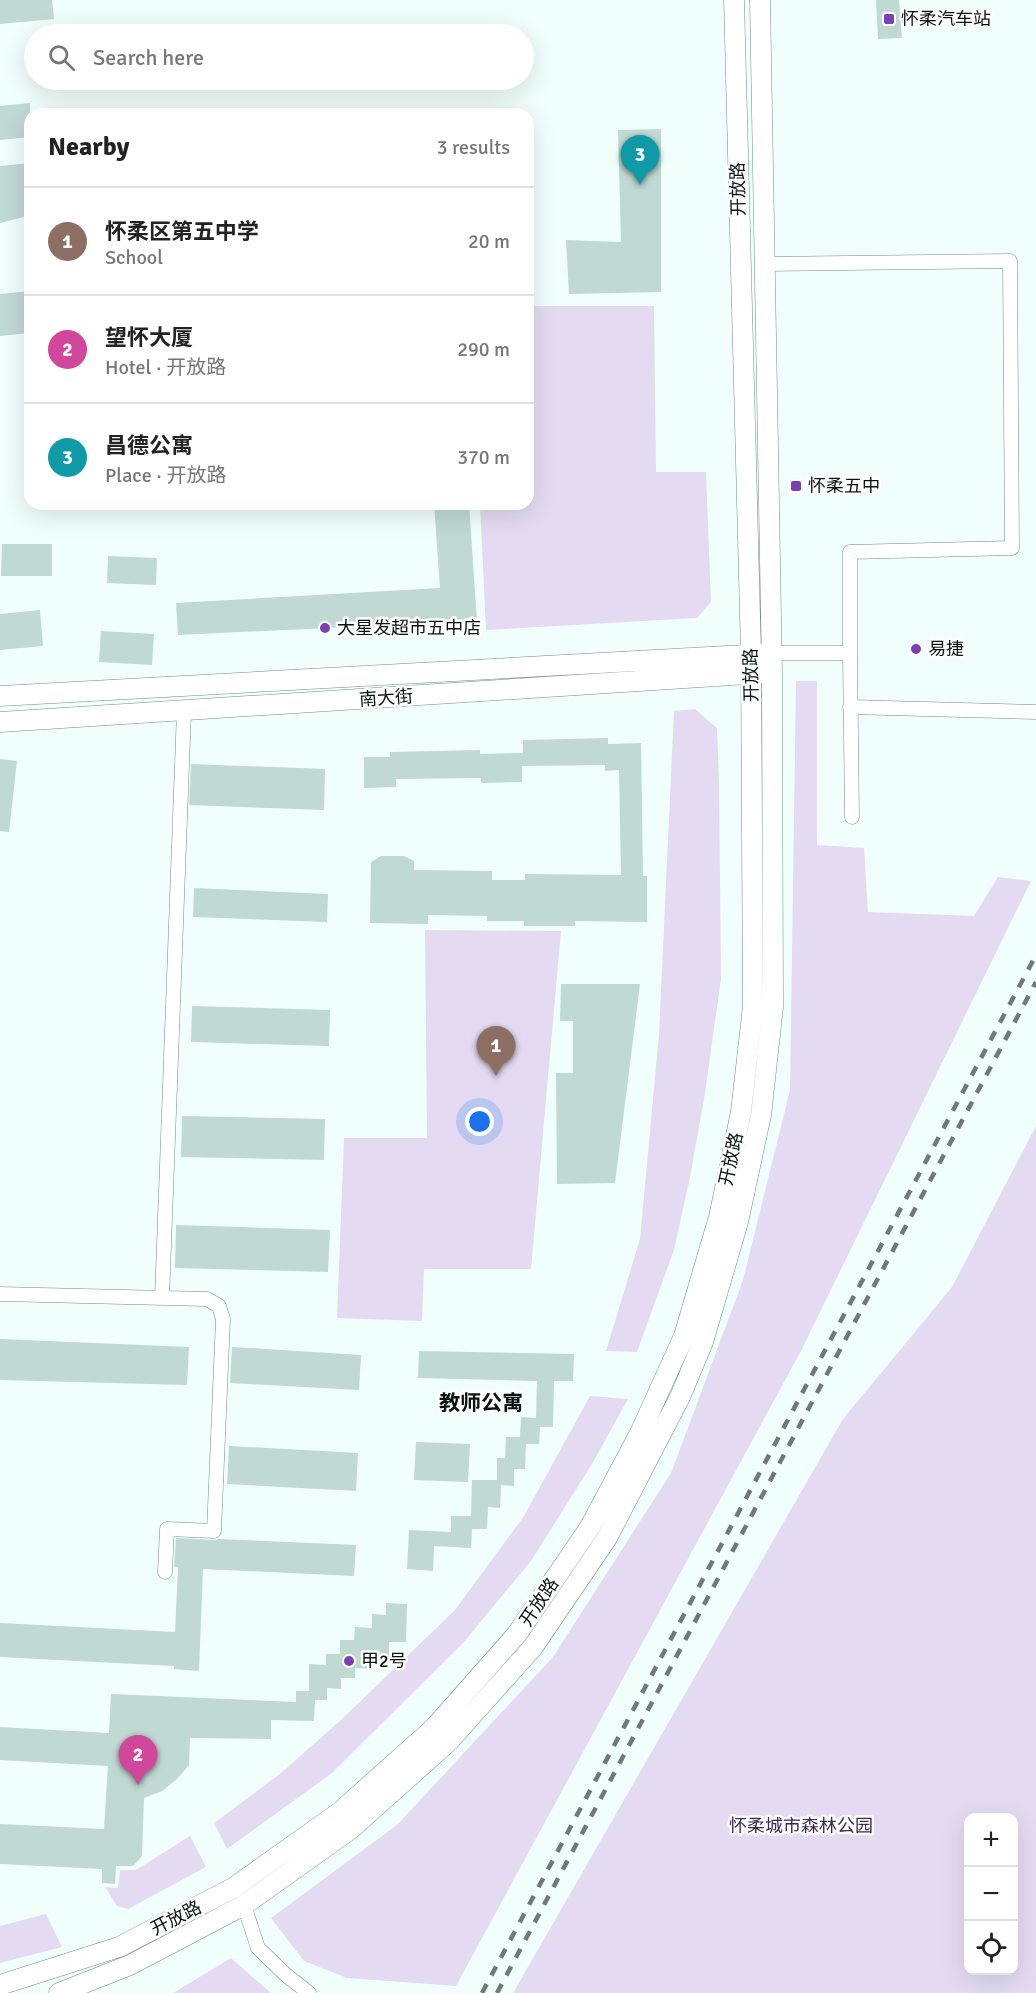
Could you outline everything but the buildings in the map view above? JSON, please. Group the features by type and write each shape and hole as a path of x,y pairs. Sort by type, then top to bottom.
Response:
{"main road":[{"name":"开放路","path":"0,1985 119,1947 233,1888 340,1812 435,1727 510,1643 590,1527 640,1433 684,1335 719,1217 741,1112 753,1006 752,674 734,0"},
{"name":"开放路","path":"59,1993 130,1965 244,1905 352,1828 440,1749 533,1647 607,1538 680,1397 703,1342 738,1222 761,1115 773,1007 772,663 760,0"},
{"name":"南大街","path":"0,696 751,654 772,663"},
{"name":"南大街","path":"0,722 752,674 772,663"}],"street":[{"path":"765,264 1010,261 1012,548 850,552 852,817"},
{"path":"772,663 850,653"},
{"path":"850,707 1036,712"},
{"path":"162,1298 184,711"},
{"path":"0,1294 207,1299 219,1306 223,1319 214,1531 167,1529 165,1572"},
{"path":"244,1905 258,1948 309,1993"}],"green space":[{"path":"534,306 654,306 656,472 706,472 711,602 697,618 486,630 480,510 534,510"},
{"path":"796,681 817,681 817,845 864,848 868,912 974,916 998,877 1031,881 802,1349 456,1986 347,1978 304,1961 271,1918 397,1825 553,1657 671,1473 743,1280 790,1090"},
{"path":"695,709 717,728 721,979 705,1093 674,1250 637,1352 606,1351 640,1239 659,1034 674,711"},
{"path":"425,930 561,931 531,1269 424,1269 422,1321 337,1318 344,1138 427,1138"},
{"name":"怀柔城市森林公园","path":"1036,1126 1036,1993 513,1993 843,1419 952,1287"},
{"path":"590,1396 628,1399 592,1464 531,1561 463,1643 332,1773 227,1849 214,1823 281,1773 341,1720 455,1610 524,1516"},
{"path":"190,1836 206,1867 128,1909 117,1906 105,1887 118,1888 120,1870 136,1870"},
{"path":"46,1914 62,1947 0,1963 0,1926"},
{"path":"231,1958 271,1993 173,1993"}],"railway":[{"path":"482,1993 1036,955"},
{"path":"497,1993 1036,982"}],"place":[{"name":"怀柔汽车站","path":"889,19"},
{"name":"昌德公寓","path":"640,185"},
{"name":"怀柔五中","path":"796,486"},
{"name":"大星发超市五中店","path":"325,628"},
{"name":"易捷","path":"916,649"},
{"name":"怀柔区第五中学","path":"496,1076"},
{"name":"甲2号","path":"349,1661"},
{"name":"望怀大厦","path":"138,1785"}],"district":[{"name":"教师公寓","path":"481,1403"}]}
